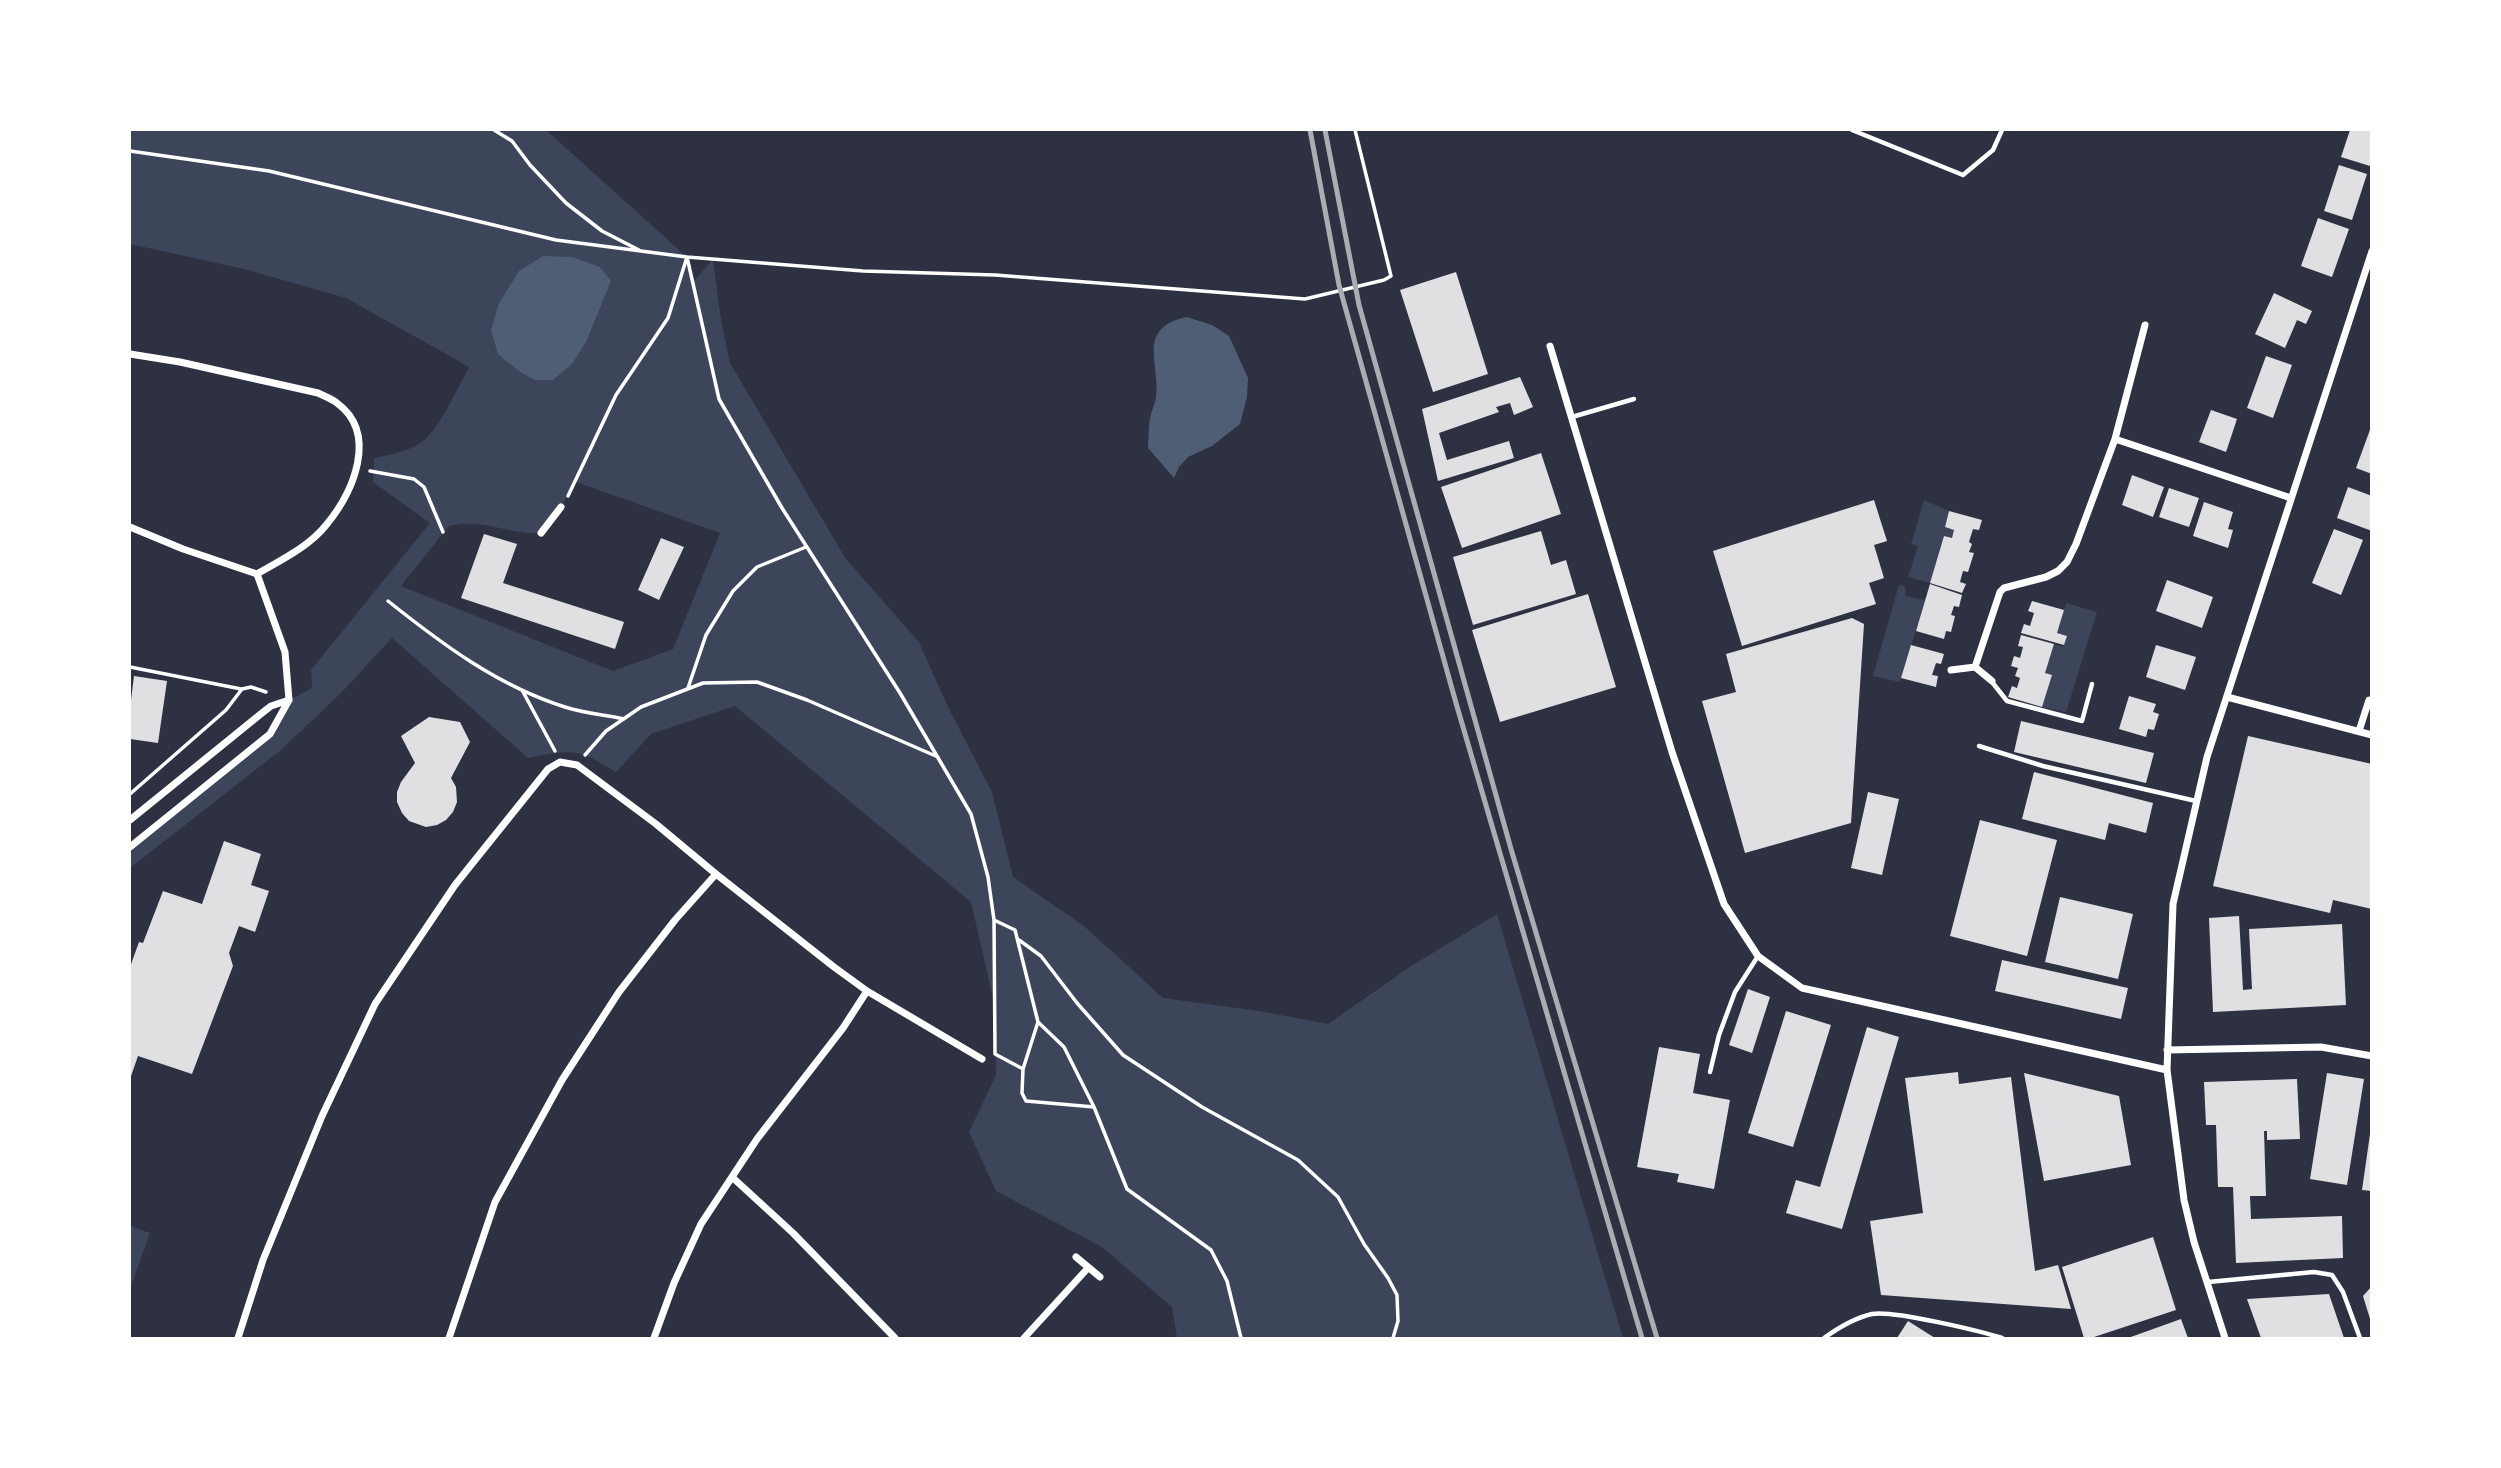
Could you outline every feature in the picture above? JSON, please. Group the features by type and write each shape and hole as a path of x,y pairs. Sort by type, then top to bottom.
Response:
{"street":[{"path":"2225,1339 2184,1200 2167,1070 2173,904 2196,801 2221,716 2371,251"},
{"path":"1975,667 2000,592 2004,588 2046,577 2067,562 2088,518 2116,439 2144,325"},
{"path":"1550,346 1672,752 1719,891 1724,904 1758,956 1802,988 2167,1070"},
{"path":"130,354 180,362 318,393 338,403 354,424 359,443 358,467 350,488 326,525 295,553 257,574 183,549 130,527"},
{"path":"2116,439 2291,498"},
{"path":"541,533 561,508"},
{"path":"130,847 270,734 289,700 285,652 257,574"},
{"path":"1951,670 1975,667 1992,681"},
{"path":"2227,697 2371,734"},
{"path":"130,820 271,706 289,700"},
{"path":"2359,731 2369,700"},
{"path":"238,1339 263,1260 322,1116 375,1004 455,885 548,769 560,762 577,765 867,990 982,1059"},
{"path":"449,1339 495,1202 562,1080 619,992 675,920 716,874"},
{"path":"654,1339 674,1283 701,1224 757,1139 843,1028 867,990"},
{"path":"2168,1050 2321,1047 2371,1056"},
{"path":"732,1177 793,1233 895,1339"},
{"path":"1076,1257 1100,1277"},
{"path":"1024,1339 1088,1268"}],"lane":[{"path":"1852,130 1962,175 1993,150 2002,130"},
{"path":"1572,417 1634,399"},
{"path":"1992,681 2007,701 2082,720 2092,684"},
{"path":"1979,746 2043,766 2196,801"},
{"path":"1710,1072 1719,1035 1735,992 1758,956"},
{"path":"2207,1282 2314,1272 2332,1275 2343,1292 2360,1339"},
{"path":"1824,1339 1847,1323 1874,1314 1899,1315 2001,1339"}],"path":[{"path":"494,130 512,141 530,165 566,203 602,231 640,251"},
{"path":"130,151 269,171 556,240 687,257 863,271 995,275 1305,299 1391,276 1355,130"},
{"path":"561,508 616,395 668,318 687,257"},
{"path":"687,257 719,400 806,547 900,693 971,814 988,877 994,920 996,1054 1023,1069"},
{"path":"358,467 377,474 414,479 424,487 443,532"},
{"path":"688,689 706,635 733,591 757,567 806,547"},
{"path":"388,601 453,652 522,689 565,708 624,719"},
{"path":"130,667 242,689 251,687 289,700"},
{"path":"577,765 606,731 641,707 703,683 757,682 807,699 938,757"},
{"path":"130,794 217,718 242,689"},
{"path":"522,689 560,762"},
{"path":"994,920 1015,930 1038,1022 1023,1069 1022,1093 1026,1101 1094,1107"},
{"path":"1018,939 1041,956 1077,1003 1123,1055 1202,1107 1298,1160 1338,1196 1364,1244 1397,1295 1398,1321 1393,1339"},
{"path":"1038,1022 1064,1047 1094,1107 1127,1189 1210,1250 1227,1281 1241,1339"}],"shaded area":[{"path":"130,130 546,130 687,257 693,282 713,259 730,363 846,559 919,642 948,707 992,792 1013,877 1084,926 1163,998 1259,1011 1328,1024 1411,966 1497,914 1623,1338 1177,1338 1172,1307 1102,1247 996,1191 969,1132 996,1075 995,1007 971,902 735,706 651,734 616,772 592,758 574,753 528,758 392,638 341,693 281,750 130,868 130,846 270,734 289,700 312,688 311,670 430,523 373,482 374,458 411,448 422,442 441,418 469,367 346,298 244,269 130,244","holes":["576,482 720,533 673,649 613,671 401,586 449,526 474,524 517,532 541,533"]},
{"path":"543,256 572,257 600,267 611,281 586,342 572,364 553,380 535,380 520,372 498,354 491,330 499,303 519,271"},
{"path":"1187,317 1212,325 1229,336 1248,378 1247,397 1240,424 1212,446 1188,457 1174,478 1148,448 1150,418 1157,385 1154,348 1161,329 1171,322"},
{"path":"1924,500 1949,511 1945,527 1954,530 1952,538 1944,536 1930,583 1908,577 1918,546 1911,544"},
{"path":"1899,585 1905,586 1906,596 1925,600 1900,682 1873,676"},
{"path":"2066,603 2097,612 2066,712 2042,707 2045,673 2054,644 2063,647 2067,636 2057,633"},
{"path":"130,1226 150,1233 130,1289"}],"building":[{"path":"2350,130 2372,130 2370,166 2341,157"},
{"path":"2339,165 2367,174 2352,220 2324,211"},
{"path":"2318,218 2349,229 2332,277 2301,266"},
{"path":"1456,272 1488,374 1433,392 1400,290"},
{"path":"2274,293 2312,311 2306,324 2297,320 2285,348 2255,334"},
{"path":"2266,356 2292,365 2273,418 2247,408"},
{"path":"1520,377 1533,407 1514,415 1510,403 1496,407 1499,412 1439,433 1447,460 1509,441 1514,458 1438,481 1422,409"},
{"path":"2211,410 2237,419 2226,452 2199,442"},
{"path":"2372,427 2372,474 2356,468"},
{"path":"1541,453 1561,514 1462,548 1441,487"},
{"path":"2132,475 2164,487 2153,517 2122,505"},
{"path":"2348,487 2372,496 2372,531 2337,518"},
{"path":"2169,488 2199,498 2189,527 2159,517"},
{"path":"1874,500 1887,541 1874,545 1884,578 1869,583 1876,604 1742,646 1713,551"},
{"path":"2204,502 2233,512 2228,529 2233,530 2228,548 2193,536"},
{"path":"1949,511 1982,520 1979,530 1973,529 1969,542 1972,544 1969,552 1974,553 1968,572 1963,571 1960,582 1966,584 1962,593 1930,583 1944,536 1952,538 1954,530 1945,527"},
{"path":"2334,529 2363,540 2341,595 2312,583"},
{"path":"1541,531 1551,565 1566,560 1576,594 1473,625 1453,557"},
{"path":"484,534 517,544 503,583 624,622 615,649 461,598"},
{"path":"661,538 684,547 659,600 638,590"},
{"path":"2167,580 2213,597 2202,628 2156,611"},
{"path":"1930,584 1962,595 1959,607 1954,606 1951,615 1955,616 1951,632 1946,631 1944,639 1916,631"},
{"path":"1588,594 1616,687 1500,722 1472,630"},
{"path":"2032,601 2064,610 2057,633 2067,636 2064,645 2021,633 2024,624 2030,626 2034,613 2028,611"},
{"path":"1852,618 1864,624 1851,823 1745,853 1702,701 1736,692 1726,654"},
{"path":"2021,635 2054,644 2045,673 2052,675 2042,707 2008,697 2012,686 2017,688 2020,678 2015,676 2018,668 2011,666 2014,656 2020,658 2023,647 2018,646"},
{"path":"1911,645 1944,654 1941,664 1936,663 1932,675 1938,676 1936,687 1901,678"},
{"path":"2156,645 2196,657 2185,690 2146,677"},
{"path":"134,676 167,681 158,743 130,739"},
{"path":"2129,696 2156,704 2153,712 2159,714 2154,730 2148,729 2146,737 2119,729"},
{"path":"429,717 460,722 470,742 451,778 456,787 457,802 453,812 437,825 426,827 409,821 402,813 397,802 397,792 415,763 401,736"},
{"path":"2021,721 2154,753 2146,783 2014,752"},
{"path":"2248,736 2372,764 2372,909 2333,900 2330,913 2213,886"},
{"path":"2034,772 2153,803 2146,833 2109,823 2105,840 2022,819"},
{"path":"1868,792 1899,799 1882,875 1851,868"},
{"path":"1980,820 2057,840 2027,956 1950,936"},
{"path":"224,841 261,854 251,885 269,891 255,932 239,926 229,953 233,966 192,1074 138,1056 130,1079 130,967 139,942 143,943 163,891 202,904"},
{"path":"2060,897 2133,914 2118,979 2045,962"},
{"path":"2239,916 2243,990 2252,989 2249,929 2342,924 2346,1005 2213,1012 2209,918"},
{"path":"2002,960 2128,988 2121,1019 1995,991"},
{"path":"1748,989 1770,997 1752,1053 1729,1045"},
{"path":"1786,1011 1831,1025 1793,1147 1748,1133"},
{"path":"1867,1027 1899,1037 1842,1229 1786,1213 1796,1180 1820,1187"},
{"path":"1659,1047 1700,1054 1693,1093 1730,1100 1714,1189 1677,1182 1679,1174 1637,1167"},
{"path":"1958,1072 1959,1084 2011,1077 2035,1271 2058,1265 2071,1309 1881,1295 1870,1221 1923,1213 1905,1078"},
{"path":"2024,1073 2119,1096 2131,1165 2044,1181"},
{"path":"2327,1073 2364,1079 2347,1185 2310,1179"},
{"path":"2297,1079 2300,1139 2267,1140 2267,1131 2264,1131 2266,1196 2250,1196 2251,1219 2342,1216 2343,1258 2236,1263 2233,1187 2218,1187 2216,1125 2206,1125 2204,1082"},
{"path":"2372,1134 2372,1191 2362,1190"},
{"path":"2153,1237 2176,1310 2084,1338 2062,1267"},
{"path":"2372,1286 2372,1322 2371,1322 2363,1296"},
{"path":"2329,1294 2344,1338 2261,1338 2247,1299"},
{"path":"2181,1319 2188,1338 2128,1338"},
{"path":"1908,1321 1935,1338 1897,1338"}],"railway":[{"path":"1310,130 1339,285 1456,703 1642,1338"},
{"path":"1325,130 1359,305 1511,849 1657,1338"}]}
